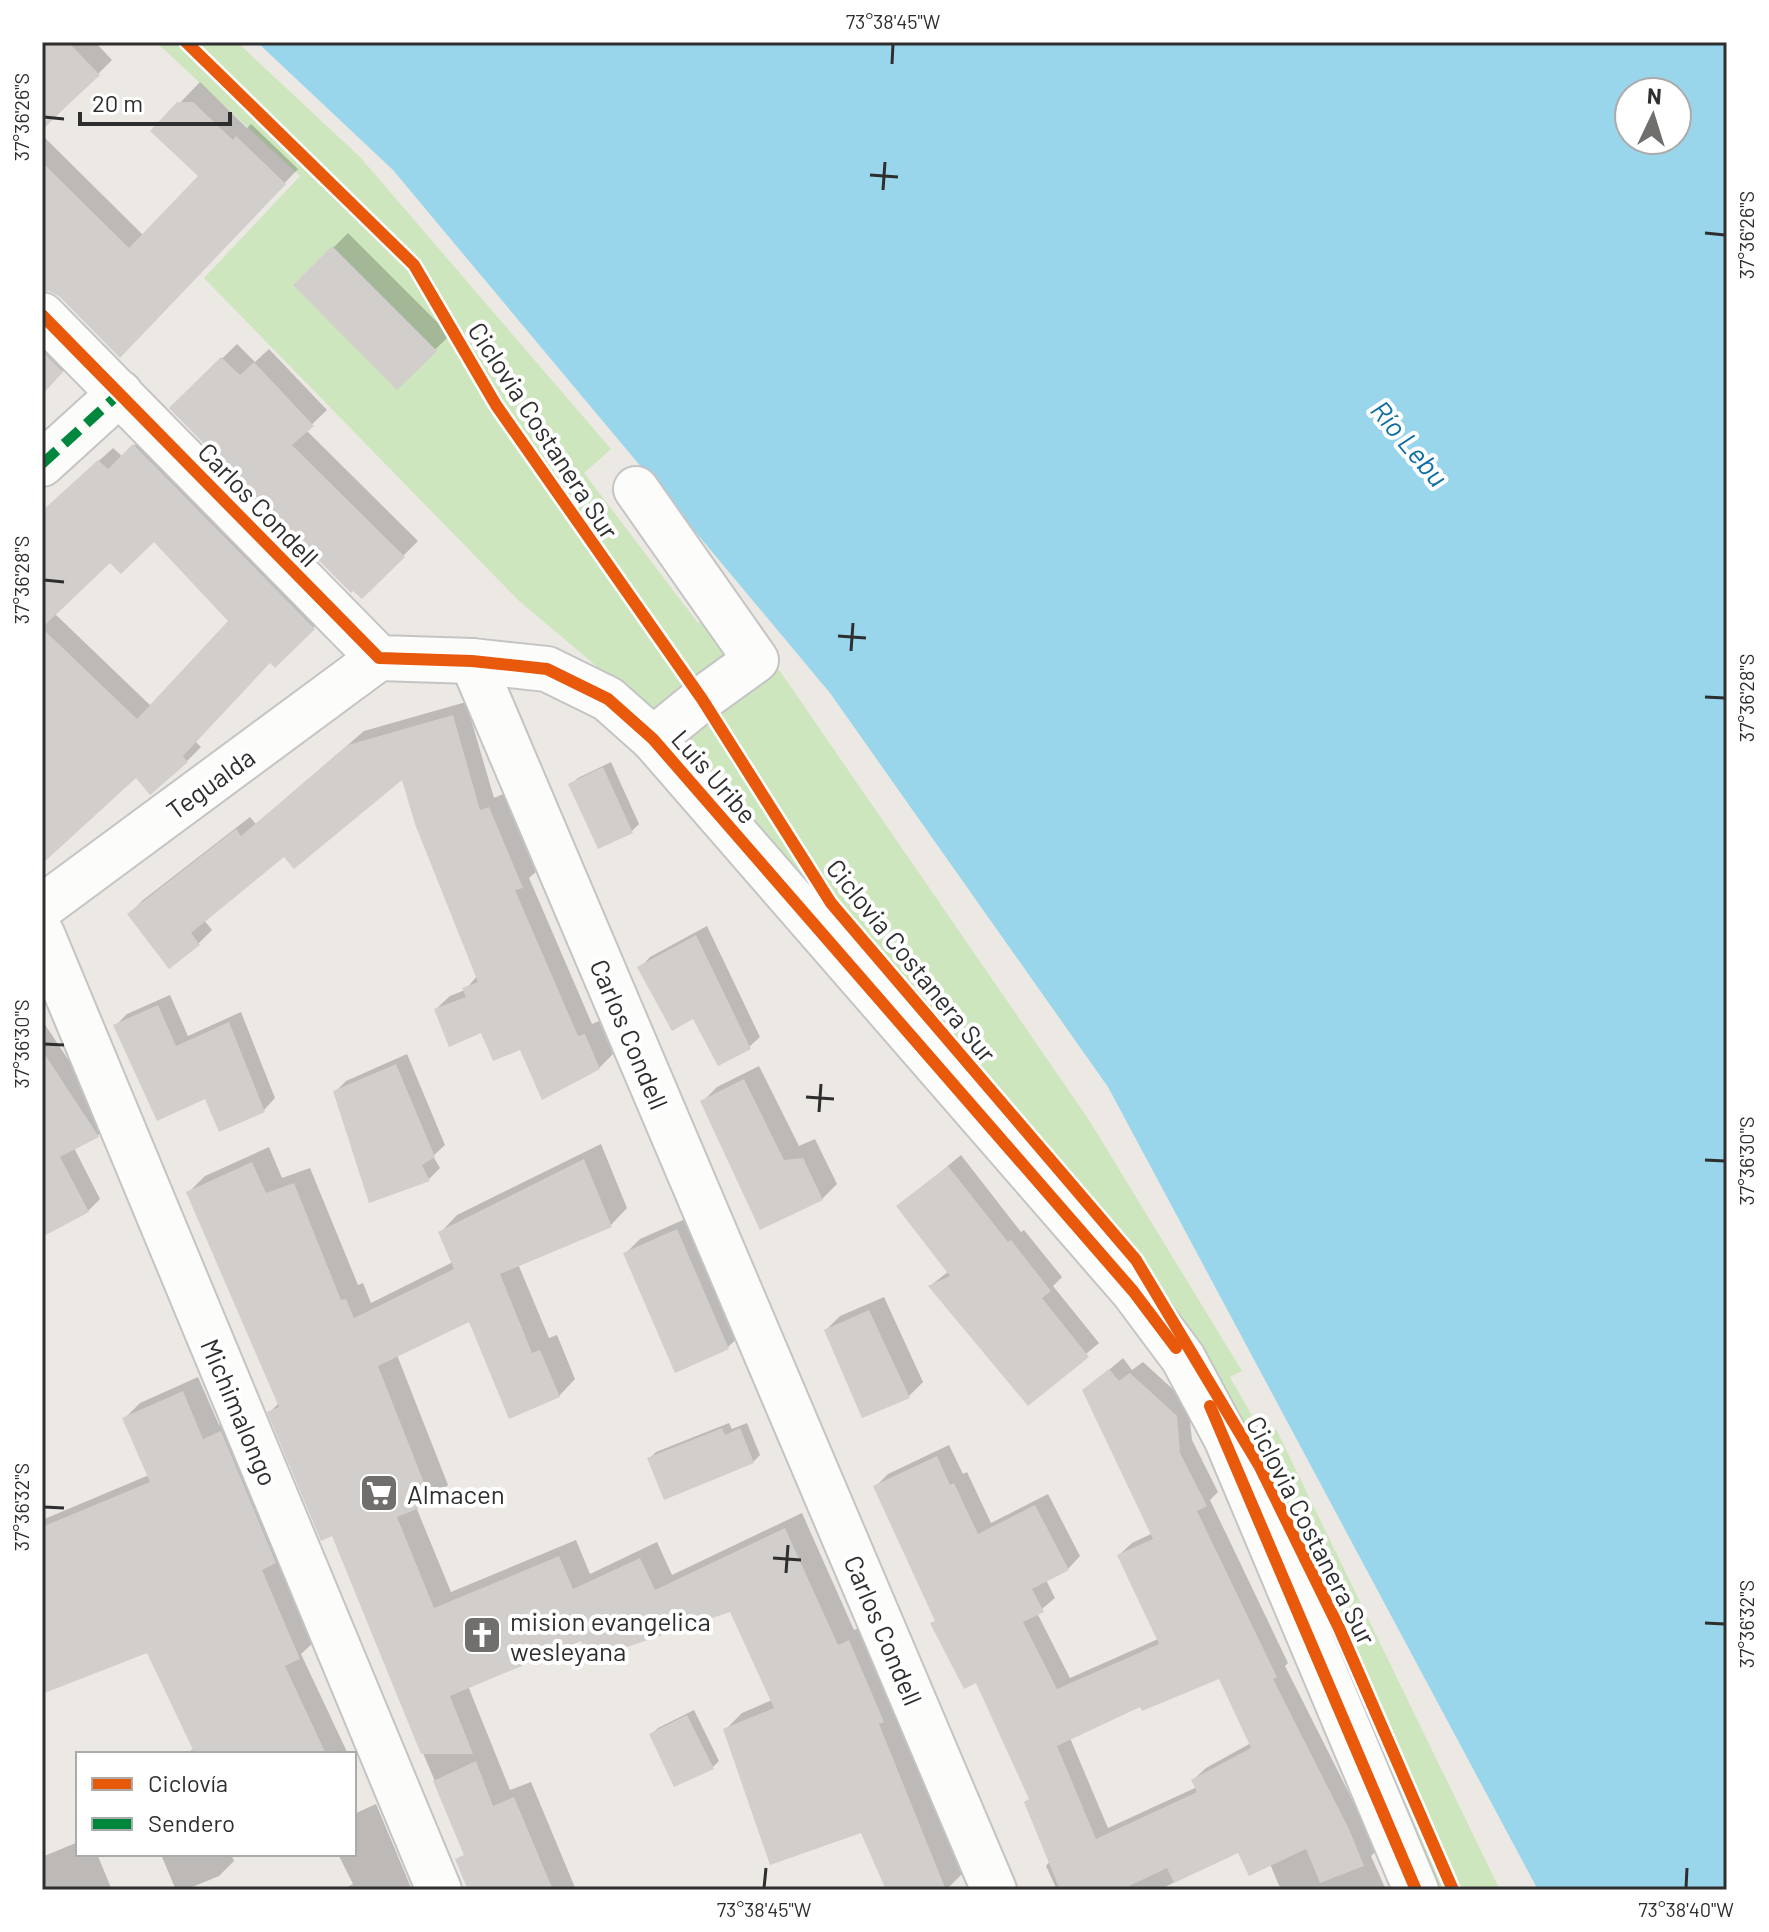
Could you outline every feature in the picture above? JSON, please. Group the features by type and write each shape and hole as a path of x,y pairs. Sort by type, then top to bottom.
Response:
{"street":[{"name":"Carlos Condell","path":"42,315 379,658"},
{"path":"42,464 120,393"},
{"path":"636,489 756,660 653,739"},
{"path":"379,658 472,661"},
{"name":"Tegualda","path":"42,907 379,658"},
{"name":"Carlos Condell","path":"472,661 994,1890"},
{"name":"Luis Uribe","path":"472,661 547,669 608,699 653,739 1133,1291 1183,1358 1226,1438 1416,1890"},
{"name":"Michimalongo","path":"42,934 439,1890"}],"green space":[{"path":"156,42 237,42 360,157 611,449 584,473 698,623 731,600 1089,1120 1242,1371 1230,1377 1263,1435 1276,1429 1500,1890 1435,1890 1219,1399 736,812 595,665 517,599 204,278 300,176"}],"water":[{"name":"Río Lebu","path":"257,42 1727,42 1727,1890 1538,1890 1108,1087 830,693 393,170"}],"building":[{"path":"42,42 68,42 100,75 42,129"},
{"path":"177,102 193,102 233,140 236,136 286,184 120,358 60,297 42,291 42,162 129,248 198,176 150,131"},
{"path":"332,246 437,351 397,390 293,285"},
{"path":"42,351 63,372 42,395"},
{"path":"221,357 240,375 254,362 314,426 292,445 405,557 362,599 353,591 351,593 169,408"},
{"path":"133,444 315,629 275,668 270,663 183,756 188,762 150,795 136,778 42,864 42,511 98,460 108,469","holes":["154,542 228,621 137,719 42,628 110,563 121,574"]},
{"path":"453,715 480,810 489,807 523,888 515,890 578,1036 585,1034 600,1069 542,1100 520,1050 493,1061 481,1033 449,1047 434,1009 466,997 462,988 478,982 415,824 402,780 294,869 284,857 191,933 200,945 169,969 127,914 236,829 241,836 348,745"},
{"path":"603,767 633,833 598,849 568,784"},
{"path":"696,935 751,1049 718,1066 693,1019 672,1031 637,967"},
{"path":"158,1005 176,1046 229,1022 265,1112 219,1132 205,1099 157,1121 113,1025"},
{"path":"42,1050 99,1137 60,1157 89,1212 42,1237"},
{"path":"396,1064 435,1157 422,1165 430,1181 369,1203 333,1091"},
{"path":"744,1079 784,1160 803,1158 823,1200 760,1230 700,1101"},
{"path":"584,1159 612,1227 500,1274 532,1353 540,1350 560,1397 509,1419 469,1322 378,1366 432,1503 397,1517 434,1608 559,1556 573,1589 640,1558 655,1590 785,1528 838,1645 849,1640 884,1722 879,1724 946,1890 886,1890 861,1833 770,1865 723,1729 774,1708 730,1612 589,1660 581,1641 450,1696 473,1754 421,1754 332,1536 321,1541 267,1412 279,1407 186,1192 252,1162 266,1193 294,1183 341,1300 346,1299 354,1318 454,1269 438,1232"},
{"path":"948,1166 1051,1291 1042,1298 1089,1357 1028,1406 928,1286 950,1276 896,1206"},
{"path":"677,1229 729,1349 675,1373 623,1253"},
{"path":"869,1310 910,1398 862,1418 824,1330"},
{"path":"1109,1369 1119,1381 1130,1373 1177,1416 1180,1453 1207,1506 1197,1511 1277,1677 1273,1679 1349,1829 1364,1866 1320,1883 1306,1849 1249,1876 1238,1853 1174,1883 1167,1868 1121,1890 1060,1890 1024,1802 1029,1799 976,1683 964,1689 930,1623 935,1621 873,1486 937,1456 950,1485 954,1483 978,1534 1035,1505 1069,1570 1032,1589 1044,1612 1023,1622 1057,1689 1159,1644 1117,1555 1153,1539 1082,1390","holes":["1219,1679 1251,1748 1191,1780 1197,1792 1096,1839 1057,1746 1140,1707 1142,1711"]},
{"path":"183,1391 203,1439 221,1431 276,1563 262,1570 300,1659 285,1666 325,1752 194,1752 147,1653 42,1694 42,1527 150,1482 122,1418"},
{"path":"722,1428 725,1435 740,1428 754,1463 664,1500 647,1458"},
{"path":"687,1715 714,1769 674,1787 649,1734"},
{"path":"476,1761 493,1806 514,1797 553,1890 468,1890 455,1859 464,1855 433,1781"}],"marked path":[{"path":"42,464 120,393"}],"cycle path":[{"name":"Ciclovia Costanera Sur","path":"186,42 414,265 496,405 702,699 831,903 1136,1260 1260,1467 1339,1628 1453,1890"},
{"path":"42,315 379,658 472,661 547,669 608,699 653,739 1133,1291 1176,1348"},
{"path":"1210,1406 1416,1890"}],"place":[{"name":"Almacen","path":"379,1493"},
{"name":"mision evangelica wesleyana","path":"482,1635"}]}
